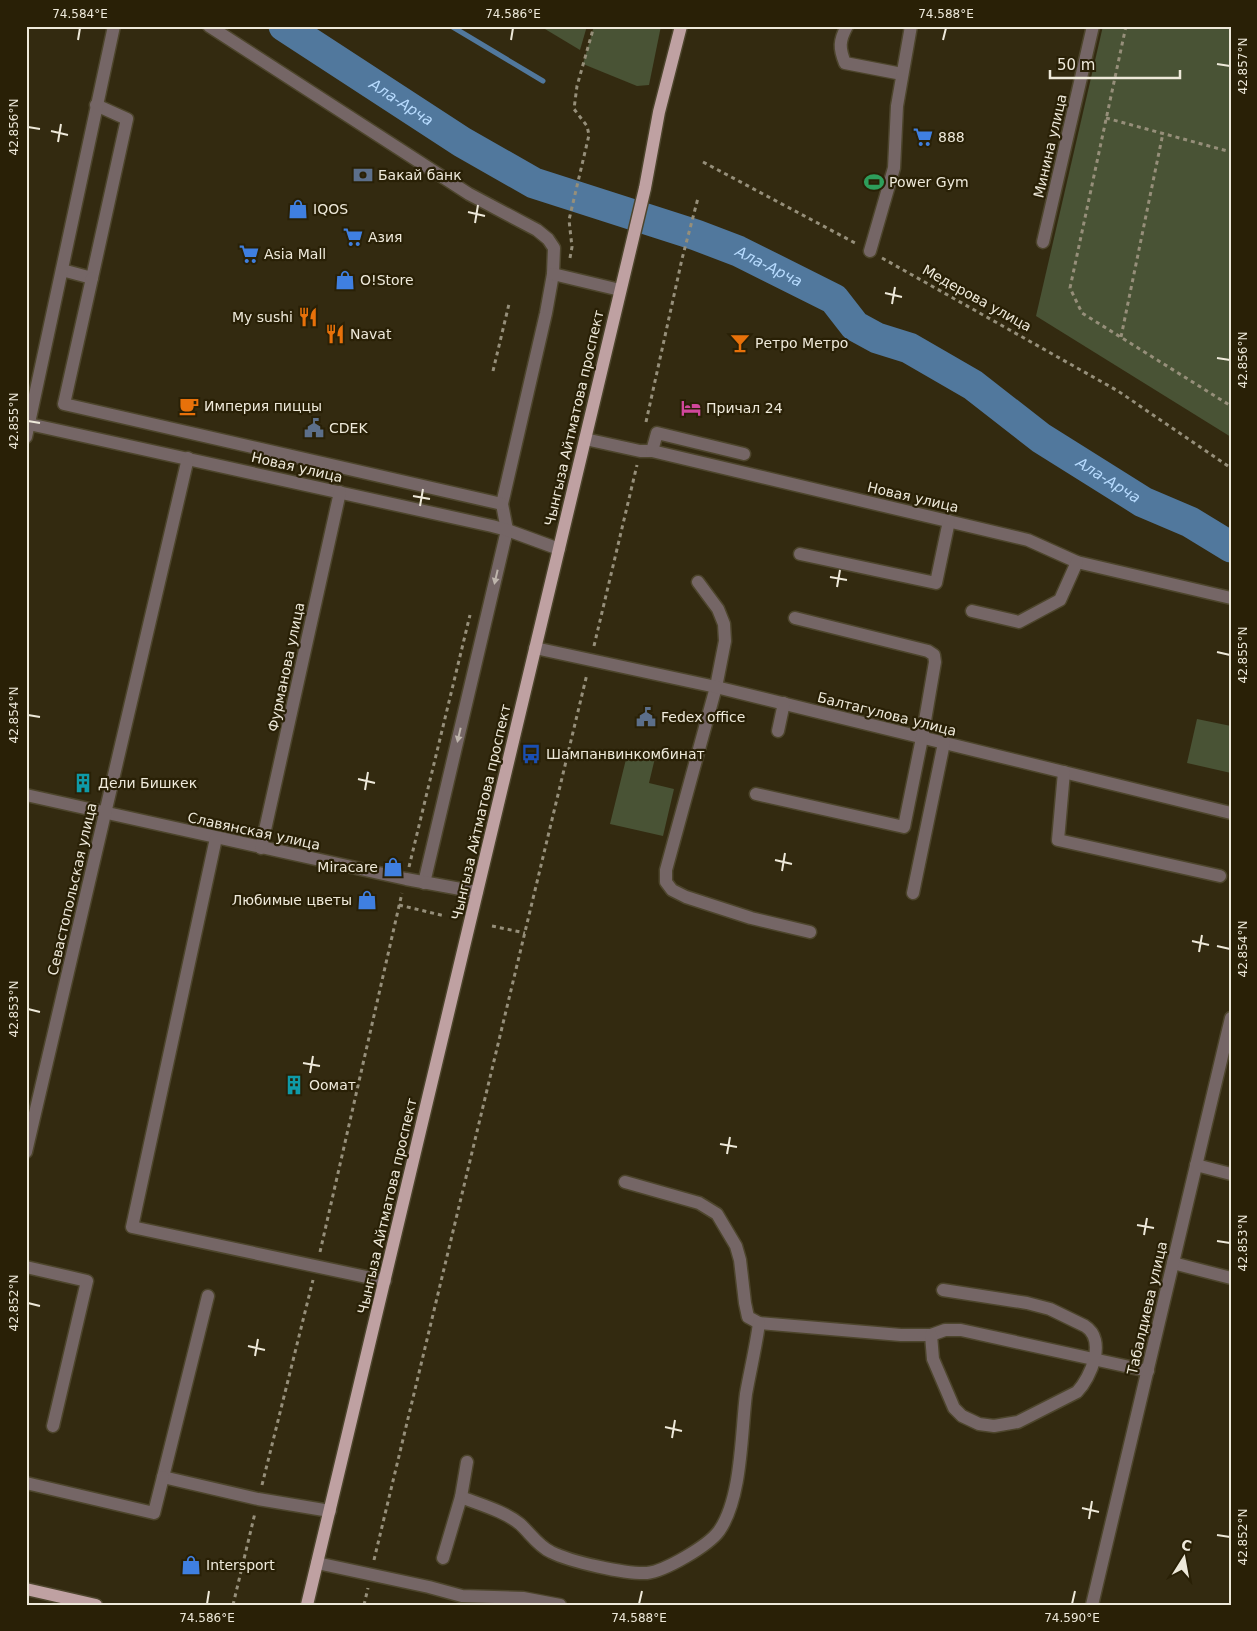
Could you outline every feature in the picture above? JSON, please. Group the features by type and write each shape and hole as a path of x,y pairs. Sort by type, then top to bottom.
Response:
{"main road":[{"name":"Чынгыза Айтматова проспект","path":"307,1605 627,264 645,188 659,112 681,26"},
{"path":"26,1589 96,1605"}],"street":[{"path":"26,437 114,26"},
{"path":"209,26 469,194 536,230 548,239 554,248 553,274 502,504 507,530 424,883"},
{"path":"847,26 842,36 840,50 845,63 902,74"},
{"path":"870,251 894,168 897,106 911,26"},
{"name":"Минина улица","path":"1043,242 1093,26"},
{"path":"96,105 127,119 64,404 502,504"},
{"path":"62,270 92,278"},
{"path":"553,274 620,290"},
{"name":"Новая улица","path":"28,424 507,530 559,550"},
{"path":"646,451 658,433 744,454"},
{"name":"Новая улица","path":"585,439 646,451 1028,540 1076,562 1231,598"},
{"name":"Севастопольская улица","path":"26,1152 188,458"},
{"name":"Фурманова улица","path":"261,848 340,492"},
{"path":"800,554 936,583 949,521"},
{"path":"972,611 1019,622 1060,600 1076,562"},
{"path":"698,582 718,609 724,624 725,641 716,687 666,870 666,882 672,890 686,897 751,918 810,932"},
{"path":"756,794 904,827 922,738 935,662 934,655 928,651 795,618"},
{"name":"Балтагулова улица","path":"535,648 784,703 1231,813"},
{"path":"778,731 784,703"},
{"path":"913,893 944,743"},
{"path":"1064,772 1058,840 1220,876"},
{"name":"Славянская улица","path":"26,795 261,848 424,883 477,892"},
{"path":"216,838 132,1227 384,1281"},
{"name":"Табалдиева улица","path":"1092,1605 1231,1018"},
{"path":"1196,1165 1231,1174"},
{"path":"625,1182 699,1203 717,1214 736,1246 740,1260 748,1317 759,1323 875,1334 931,1334 945,1330 961,1330 1148,1370"},
{"path":"1173,1263 1231,1278"},
{"path":"26,1267 87,1281 53,1426"},
{"path":"931,1334 934,1359 954,1408 962,1416 979,1424 994,1426 1018,1422 1077,1392 1085,1384 1090,1373 1096,1349 1096,1340 1089,1328 1050,1309 1027,1303 943,1290"},
{"path":"26,1484 154,1513 208,1296"},
{"path":"461,1498 503,1513 519,1523 550,1552 578,1561 612,1570 648,1573 684,1558 710,1541 719,1531 733,1497 746,1393 759,1323"},
{"path":"443,1558 461,1498 467,1462"},
{"path":"163,1478 258,1499 330,1511"},
{"path":"317,1563 462,1596 523,1598 560,1605"}],"path":[{"path":"569,220 590,135 587,126 574,110 577,86 594,26"},
{"path":"1126,26 1070,288 1082,313 1231,406"},
{"path":"1106,118 1231,152"},
{"path":"1121,337 1164,133"},
{"name":"Медерова улица","path":"703,162 870,251 1118,391 1231,468"},
{"path":"646,422 682,259 698,198"},
{"path":"493,371 509,304"},
{"path":"364,1605 591,660 646,451"},
{"path":"409,867 471,611"},
{"path":"233,1605 316,1267 402,892"},
{"path":"399,906 445,916"},
{"path":"492,926 525,933"}],"green space":[{"path":"540,26 587,26 580,50"},
{"path":"594,26 661,26 649,85 637,86 583,64"},
{"path":"1103,26 1231,26 1231,437 1036,316"},
{"path":"1197,719 1231,726 1231,773 1187,763"},
{"path":"628,751 655,758 649,783 674,789 663,836 610,824"}],"waterway":[{"name":"Ала-Арча","path":"284,26 462,142 534,183 696,235 738,251 834,299 855,326 877,338 909,348 973,385 1041,438 1143,502 1190,522 1231,547"},
{"path":"451,26 543,81"}],"place":[{"name":"888","path":"923,137"},
{"name":"Бакай банк","path":"363,175"},
{"name":"Power Gym","path":"874,182"},
{"name":"IQOS","path":"298,209"},
{"name":"Азия","path":"353,237"},
{"name":"Asia Mall","path":"249,254"},
{"name":"O!Store","path":"345,280"},
{"name":"My sushi","path":"308,317"},
{"name":"Navat","path":"335,334"},
{"name":"Ретро Метро","path":"740,343"},
{"name":"Империя пиццы","path":"189,406"},
{"name":"Причал 24","path":"691,408"},
{"name":"CDEK","path":"314,428"},
{"name":"Fedex office","path":"646,717"},
{"name":"Шампанвинкомбинат","path":"531,754"},
{"name":"Дели Бишкек","path":"83,783"},
{"name":"Miracare","path":"393,867"},
{"name":"Любимые цветы","path":"367,900"},
{"name":"Оомат","path":"294,1085"},
{"name":"Intersport","path":"191,1565"}]}
